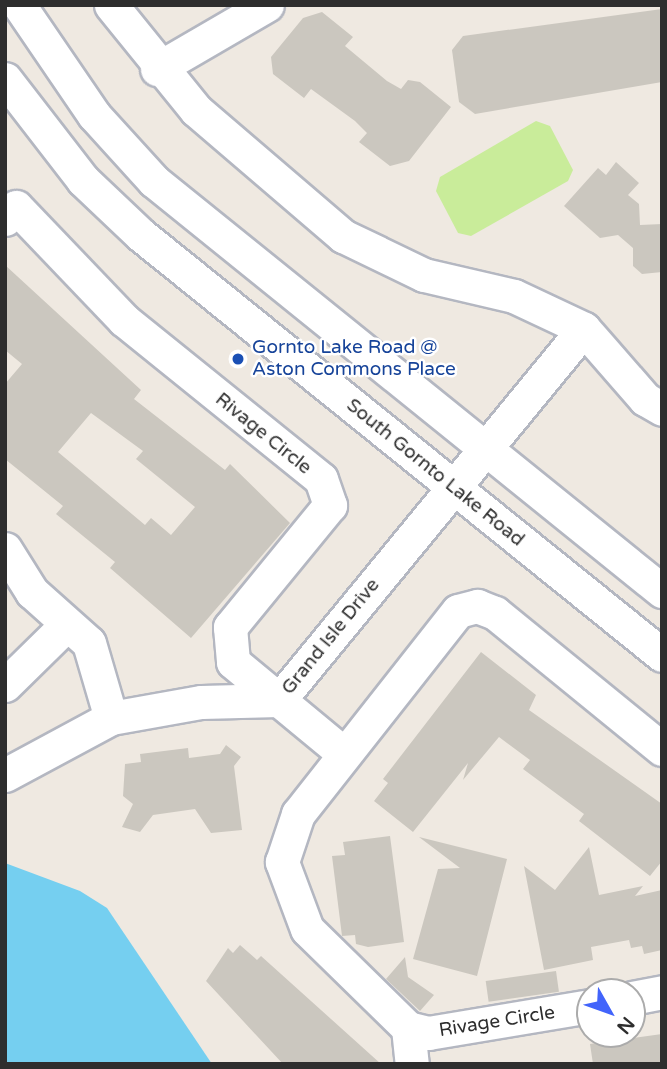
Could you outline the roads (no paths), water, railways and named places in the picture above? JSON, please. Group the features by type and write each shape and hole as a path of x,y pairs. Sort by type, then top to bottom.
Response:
{"street":[{"path":"19,5 94,115 154,181 662,591"},
{"path":"111,5 157,69 282,190 343,236 424,275 486,288 584,329 645,399 662,409"},
{"path":"157,69 267,5"},
{"name":"South Gornto Lake Road","path":"5,79 83,180 141,235 662,655"},
{"name":"Rivage Circle","path":"5,219 16,207 124,320 321,479 330,505 230,627 233,662 343,753"},
{"name":"Grand Isle Drive","path":"5,775 111,718 201,702 279,700 584,329"},
{"path":"5,549 32,592 89,643 111,718"},
{"path":"412,1064 408,1028 307,929 282,862 298,814 343,753 458,611 477,606 495,613 662,749"},
{"path":"5,685 66,625"},
{"name":"Rivage Circle","path":"408,1028 428,1033 576,1008"}],"water":[{"path":"5,863 80,891 107,908 212,1064 5,1064"}],"place":[{"name":"Gornto Lake Road @ Aston Commons Place","path":"238,359"}]}
